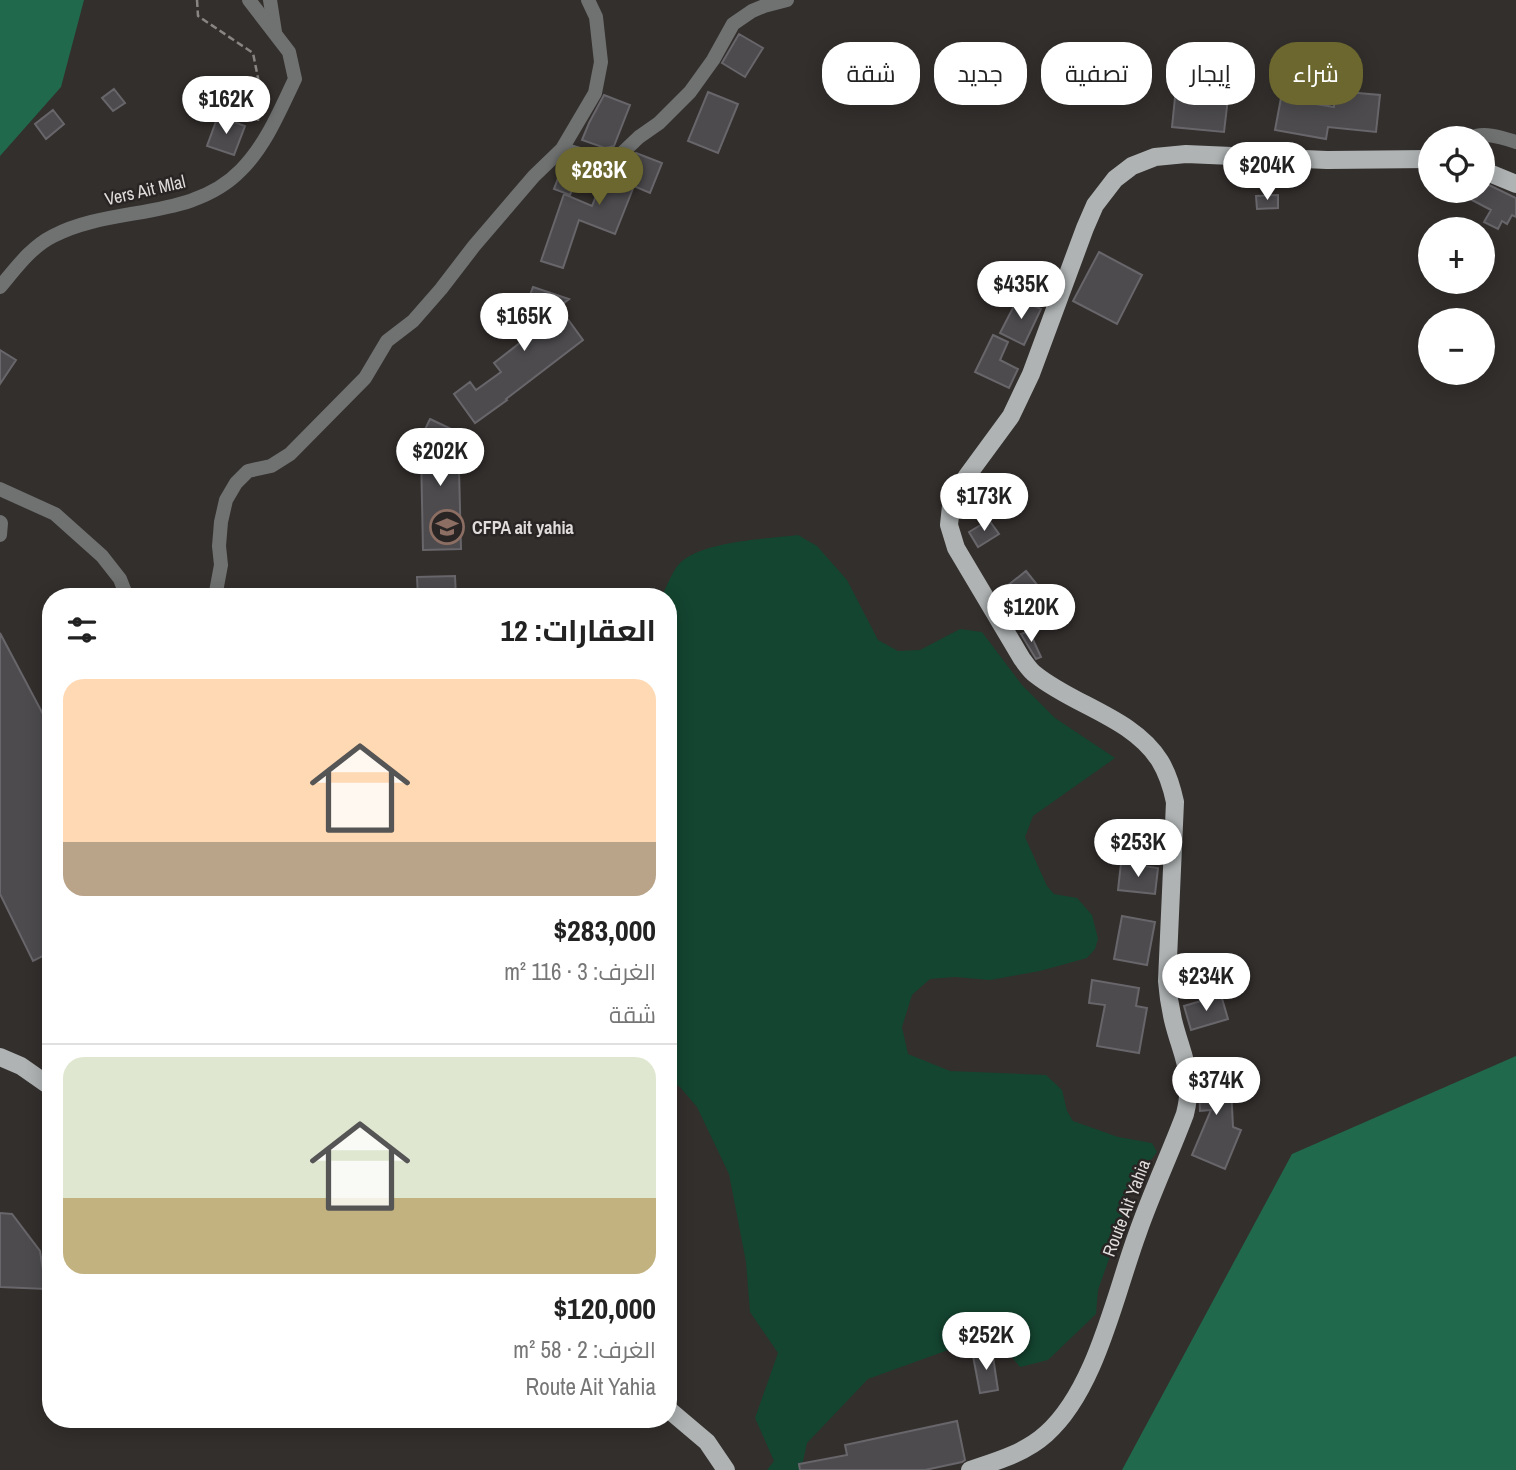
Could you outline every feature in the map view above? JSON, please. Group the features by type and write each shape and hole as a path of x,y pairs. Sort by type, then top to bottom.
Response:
{"main road":[{"name":"Route Ait Yahia","path":"970,1470 1016,1454 1046,1435 1066,1413 1102,1338 1138,1232 1185,1114 1190,1078 1174,1023 1167,981 1175,824 1175,802 1168,776 1148,746 1130,730 1034,674 1021,659 956,548 949,525 953,498 1011,416 1031,374 1084,228 1095,205 1115,179 1132,166 1155,157 1186,154 1327,160 1418,159"},
{"path":"1495,175 1516,184"},
{"path":"0,1057 22,1066 42,1080"},
{"path":"677,1417 707,1442 726,1470"}],"street":[{"name":"Vers Ait Mlal","path":"0,287 26,255 52,236 78,226 160,209 210,194 240,171 260,147 295,79 289,52 249,0"},
{"path":"270,0 275,32"},
{"path":"217,588 221,565 221,522 226,500 236,483 248,471 271,466 290,454 365,377 387,341 413,321 526,185 562,149 595,93 601,62 596,17 588,0"},
{"path":"562,149 605,158 620,155 639,137 659,124 690,92 713,60 733,24 752,11 787,0"},
{"path":"1495,137 1516,142"},
{"path":"0,489 55,514 102,556 120,579 124,588"},
{"path":"0,522 0,535"}],"path":[{"path":"197,0 198,16 253,53 259,83 260,147"}],"green space":[{"path":"0,0 84,0 61,87 0,156"},
{"path":"798,535 817,546 847,580 878,640 898,651 920,650 960,629 982,632 1022,685 1055,718 1115,758 1033,816 1025,837 1047,886 1054,894 1077,898 1092,915 1098,939 1095,949 1087,958 1040,971 990,980 955,977 930,979 912,995 902,1027 908,1054 950,1071 1046,1075 1062,1090 1067,1111 1073,1121 1118,1137 1152,1143 1157,1152 1128,1190 1119,1231 1098,1290 1096,1314 1048,1360 1020,1367 1000,1347 973,1341 868,1379 807,1443 802,1470 767,1470 774,1461 755,1418 778,1353 750,1312 746,1262 729,1174 697,1107 677,1085 677,588 666,588 677,566 690,556 736,542"},
{"path":"1516,1056 1516,1470 1122,1470 1292,1154"}],"building":[{"path":"739,34 763,48 745,77 722,63"},
{"path":"114,89 125,103 113,111 102,98"},
{"path":"708,92 738,104 718,153 688,141"},
{"path":"1363,93 1380,95 1376,132 1328,127 1326,139 1275,130 1280,105 1363,105"},
{"path":"604,95 630,105 614,146 605,148 582,140"},
{"path":"1174,105 1227,105 1224,132 1172,127"},
{"path":"53,110 64,124 46,139 35,124"},
{"path":"218,116 245,126 234,155 207,146"},
{"path":"636,153 662,163 650,193 634,186 615,234 579,220 563,268 541,261 564,194 592,206 604,176 618,182 626,162"},
{"path":"562,168 579,174 570,195 554,189"},
{"path":"1495,188 1516,198 1516,217 1512,215 1507,224 1502,221 1498,229 1495,228 1495,217 1487,217 1491,210 1478,203 1495,203"},
{"path":"1278,195 1278,208 1257,209 1256,196"},
{"path":"1099,252 1142,275 1117,324 1073,301"},
{"path":"533,287 569,299 559,307 583,340 475,423 454,394 470,382 476,390 501,372 494,363 539,328 501,316 506,301 525,308"},
{"path":"1018,298 1041,309 1024,345 1000,333"},
{"path":"993,335 1008,342 1000,360 1018,369 1009,388 975,372"},
{"path":"0,350 16,360 0,384"},
{"path":"430,419 464,435 448,469 459,469 461,549 423,550 421,453 415,450"},
{"path":"989,520 999,534 978,547 969,532"},
{"path":"1026,571 1051,602 1023,624 1009,606 1006,609 997,594"},
{"path":"455,576 456,588 418,588 417,577"},
{"path":"1029,631 1041,657 1036,659 1021,634"},
{"path":"0,633 42,712 42,956 33,961 0,894"},
{"path":"1121,863 1158,868 1155,894 1118,890"},
{"path":"1122,916 1155,922 1147,965 1114,959"},
{"path":"1092,980 1139,988 1136,1006 1147,1008 1139,1053 1097,1046 1105,1005 1089,1003"},
{"path":"1221,995 1228,1019 1191,1030 1184,1006"},
{"path":"1230,1067 1233,1127 1241,1130 1225,1169 1192,1155 1211,1110 1200,1111 1198,1068"},
{"path":"0,1213 12,1214 40,1251 42,1289 0,1287"},
{"path":"992,1350 998,1390 980,1393 973,1356"},
{"path":"957,1421 965,1460 962,1462 925,1470 800,1470 799,1464 847,1455 845,1445"}],"place":[{"name":"CFPA ait yahia","path":"447,527"}]}
